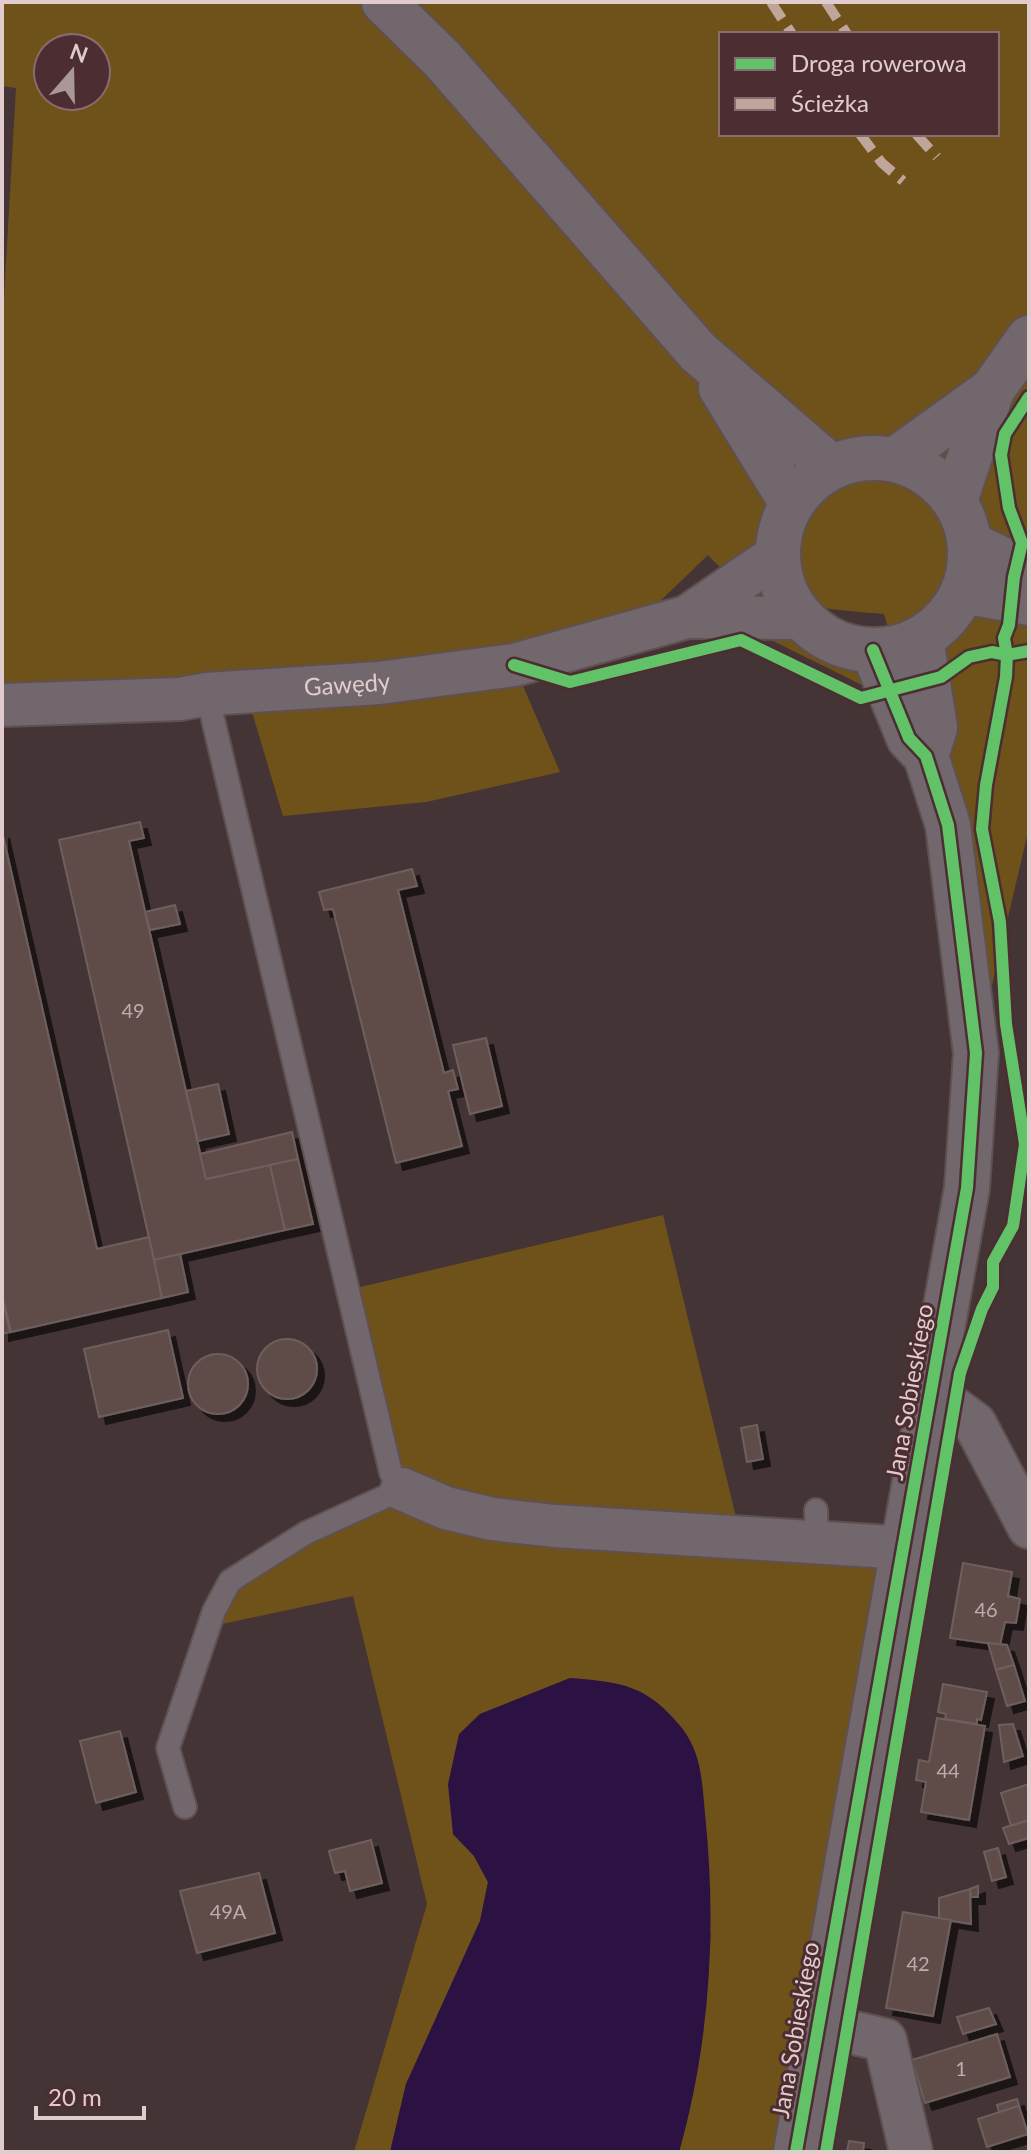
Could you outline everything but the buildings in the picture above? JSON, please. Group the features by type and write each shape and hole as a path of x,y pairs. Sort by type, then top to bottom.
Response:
{"street":[{"path":"384,2 443,60 698,352 831,467"},
{"path":"955,501 992,390 1029,338"},
{"path":"698,352 791,502"},
{"path":"896,459 992,390"},
{"path":"863,457 896,459 919,468 939,483 955,501 965,521 970,543 970,568 963,592 946,618 921,638 898,647 873,650 846,647 822,635 801,618 788,599 780,577 777,555 780,527 791,502 808,482 831,467 863,457"},
{"path":"970,543 1029,571"},
{"name":"Gawędy","path":"687,617 777,555"},
{"path":"963,592 1029,604"},
{"name":"Gawędy","path":"2,705 180,699 207,694 379,683 514,665 687,617 801,618"},
{"name":"Jana Sobieskiego","path":"921,638 935,728 926,756"},
{"name":"Jana Sobieskiego","path":"796,2152 967,1188 976,1053 948,825 926,756 909,738 873,650"},
{"path":"933,1393 975,1424 1029,1527"},
{"path":"402,1489 446,1508 492,1519 555,1526 816,1526 905,1548"},
{"path":"819,2025 885,2040 911,2152"}],"lane":[{"path":"185,1807 168,1748 214,1611 230,1581 306,1533 402,1489 391,1473 207,694"}],"shaded area":[{"path":"2,2 1029,2 1029,828 976,1053 948,825 884,614 836,610 767,595 726,572 708,555 624,636 514,665 560,772 426,802 283,816 246,692 2,705 2,332 16,88 2,86"},
{"path":"741,625 799,632 839,657 869,684 860,684"},
{"path":"663,1215 741,1538 905,1548 796,2152 679,2152 703,2033 711,1934 571,1678 480,1714 453,1834 474,1856 488,1882 480,1921 406,2084 390,2152 354,2152 427,1904 353,1596 208,1627 230,1581 402,1489 348,1290"},
{"path":"570,1678 605,1681 645,1694 682,1728 694,1748 700,1769 709,1856 708,1984 698,2069 679,2152 390,2152 406,2084 480,1921 488,1882 474,1856 453,1834 448,1784 459,1734 480,1714"}],"marked path":[{"path":"771,2 791,32"},
{"path":"826,2 846,32"},
{"path":"862,136 882,163 903,181"},
{"path":"918,136 937,157"}],"cycle path":[{"path":"514,665 570,682 741,640 861,698 941,677 969,657 992,652 1007,655 1004,638 1009,625 1014,577 1022,543 1009,508 1001,455 1005,434 1029,397"},
{"path":"796,2152 967,1188 976,1053 948,825 926,756 909,738 873,650"},
{"path":"826,2152 960,1373 993,1287 993,1262 1013,1226 1025,1144 1006,1024 1000,922 982,829 1007,655 1029,651"}]}
